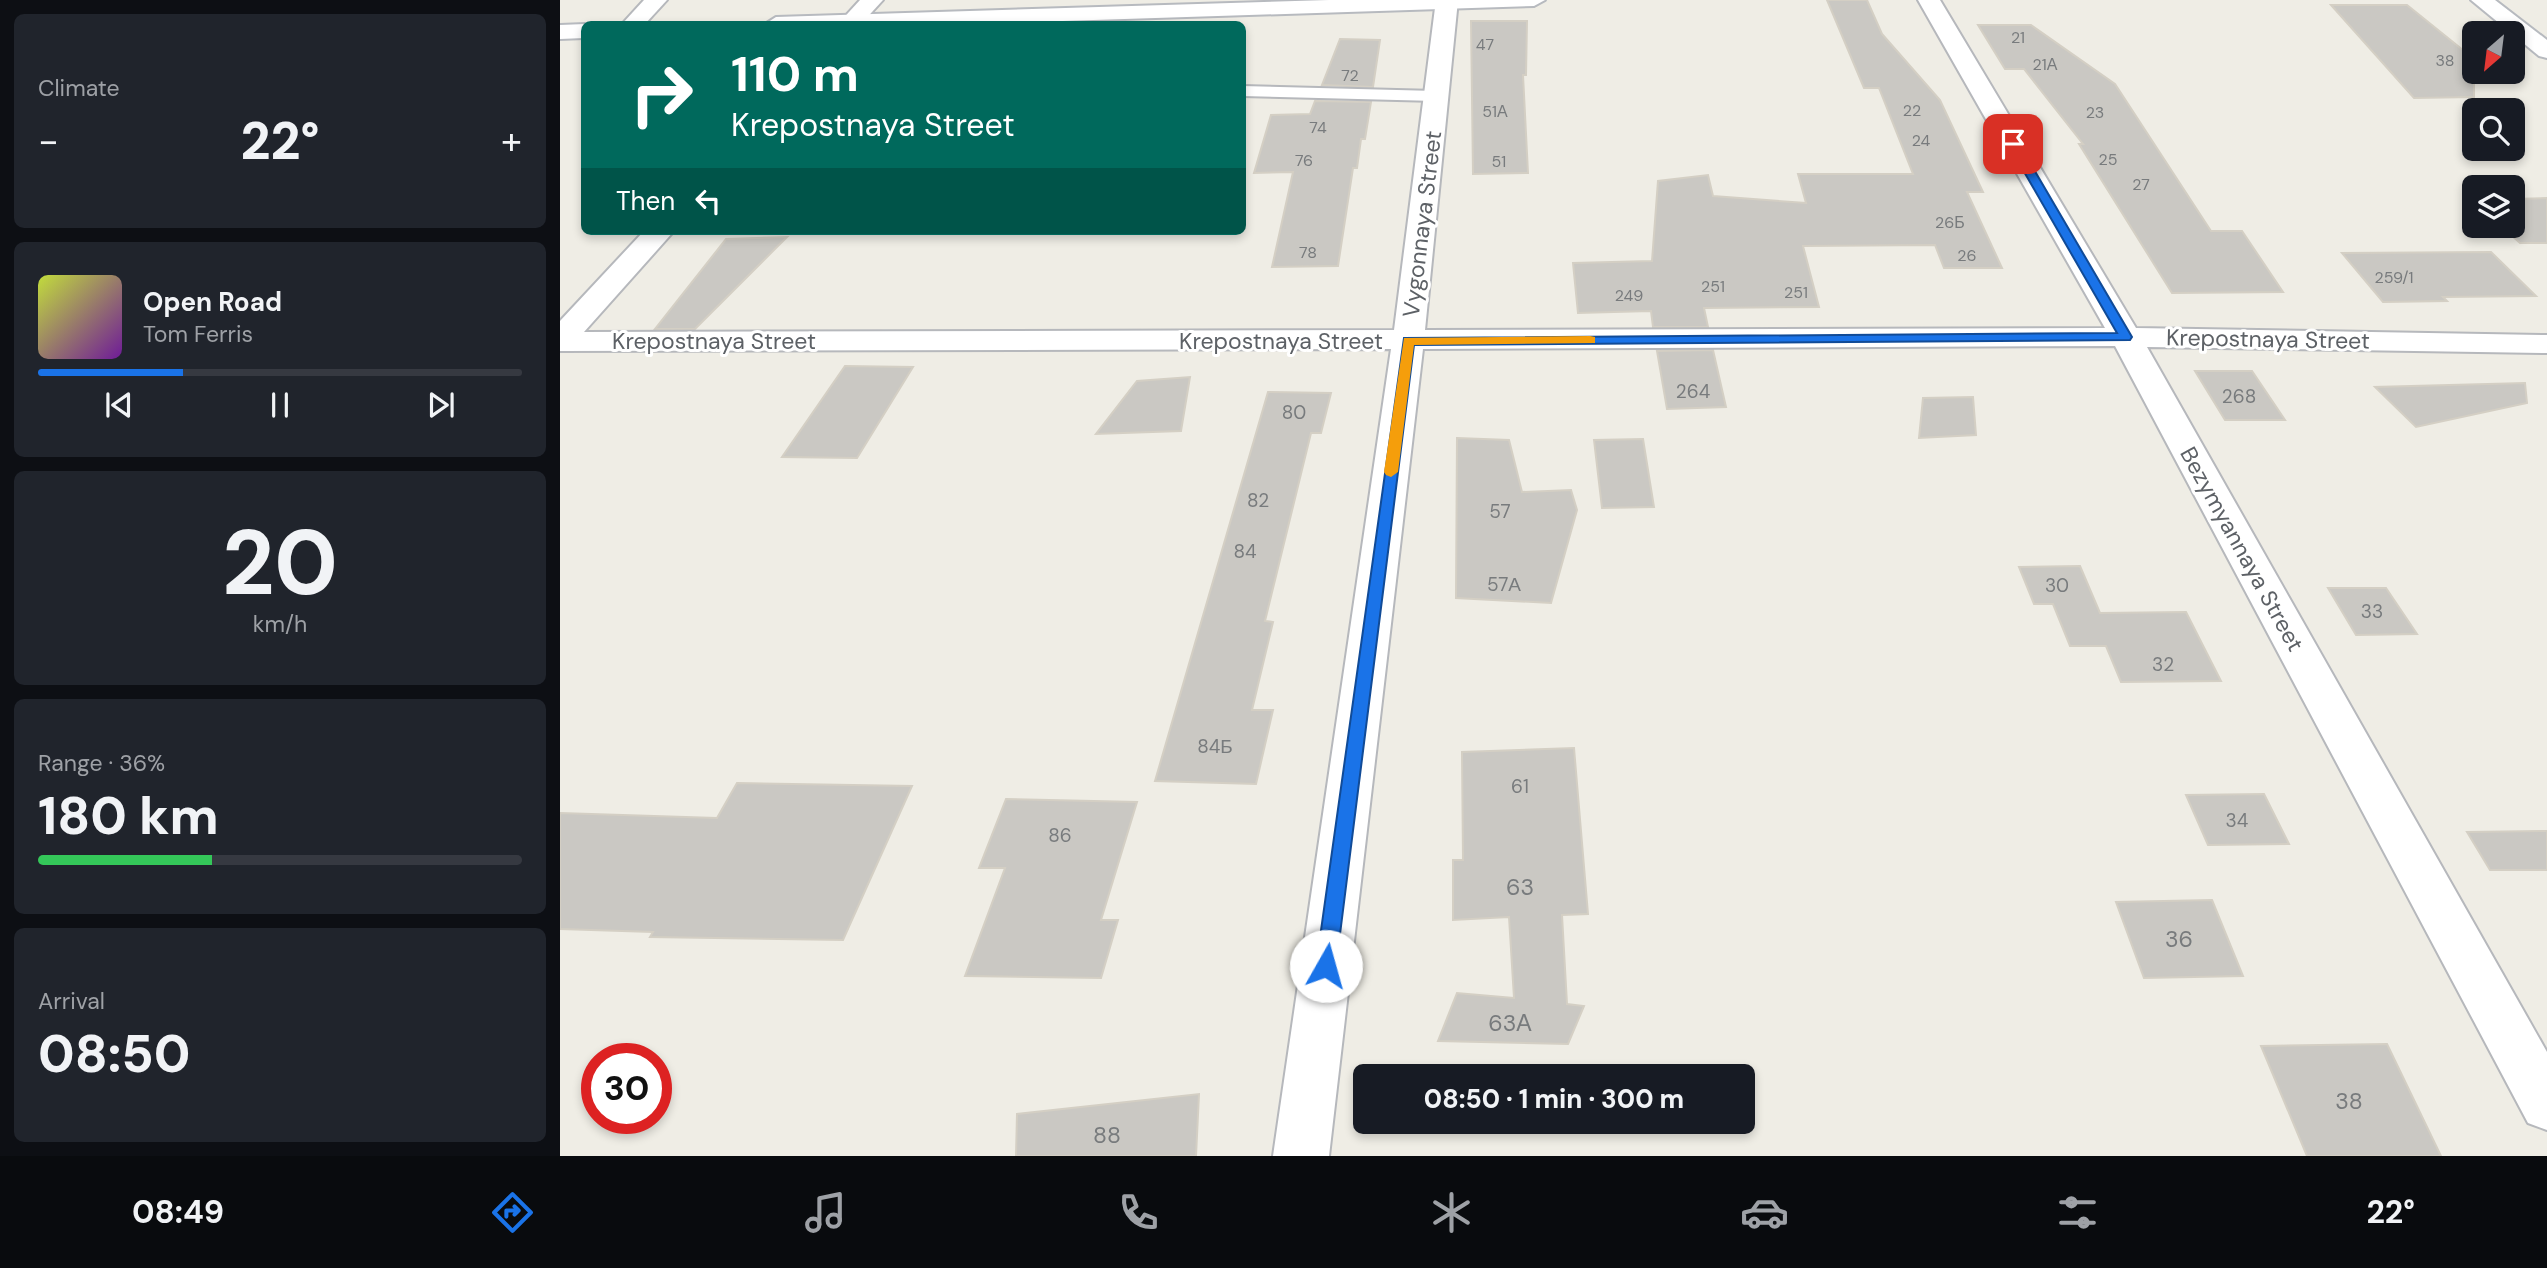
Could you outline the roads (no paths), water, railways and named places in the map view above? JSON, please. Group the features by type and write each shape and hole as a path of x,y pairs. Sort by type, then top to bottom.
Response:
{"street":[{"path":"636,21 656,0"},
{"path":"852,21 872,0"},
{"path":"904,21 1534,0"},
{"name":"Bezymyannaya Street","path":"1929,0 2126,337 2547,1104"},
{"path":"2482,0 2547,51"},
{"name":"Vygonnaya Street","path":"1301,1156 1408,341 1447,1"},
{"path":"560,32 581,32"},
{"path":"560,341 656,235"},
{"name":"Krepostnaya Street","path":"560,341 1408,341 2126,337 2547,344"}],"lane":[{"path":"1246,92 1436,96"}]}
